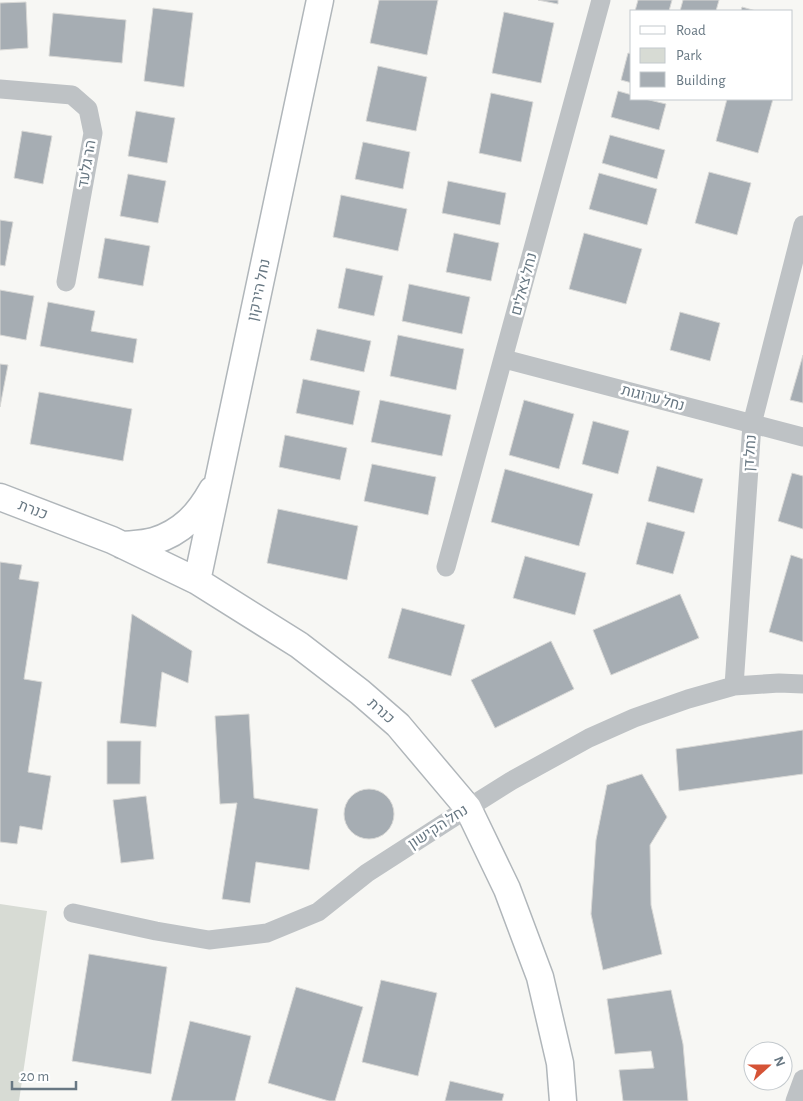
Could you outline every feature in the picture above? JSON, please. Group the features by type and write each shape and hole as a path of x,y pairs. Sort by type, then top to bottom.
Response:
{"street":[{"name":"נחל הירקון","path":"197,581 320,0"},
{"name":"נחל צאלים","path":"446,568 601,0"},
{"name":"הר גלעד","path":"0,88 72,95 88,109 93,133 66,282"},
{"name":"נחל דן","path":"734,686 752,424 803,225"},
{"name":"נחל ערוגות","path":"504,360 803,437"},
{"path":"122,545 153,541 180,529 202,508 219,479"},
{"name":"כנרת","path":"0,497 122,545 197,581 298,645 360,692 398,725 468,808 507,889 540,977 560,1063 563,1101"},
{"name":"נחל הקישון","path":"73,914 209,940 267,933 318,912 367,873 468,808 511,781 589,738 634,718 688,699 734,686 779,682 803,684"},
{"path":"795,1101 803,1080"}],"green space":[{"path":"0,904 47,911 19,1101 0,1101"}],"building":[{"path":"379,0 438,0 427,55 370,43"},
{"path":"538,0 558,0 558,4"},
{"path":"638,0 672,0 669,10 635,10"},
{"path":"683,0 719,0 716,10 680,10"},
{"path":"26,2 28,48 0,50 0,3"},
{"path":"742,7 752,10 741,10"},
{"path":"153,8 193,13 184,87 144,81"},
{"path":"504,12 554,23 541,83 492,73"},
{"path":"53,13 126,20 122,63 49,56"},
{"path":"628,53 630,54 630,82 621,80"},
{"path":"378,66 427,77 416,131 366,121"},
{"path":"618,91 630,94 630,100 649,100 666,104 659,130 611,117"},
{"path":"491,93 533,102 521,162 479,153"},
{"path":"727,100 773,100 758,153 716,141"},
{"path":"136,111 175,118 167,163 128,156"},
{"path":"22,131 52,136 43,184 14,178"},
{"path":"610,135 665,150 657,179 602,163"},
{"path":"363,142 410,152 403,189 355,179"},
{"path":"709,172 751,183 737,235 695,223"},
{"path":"599,173 657,189 647,225 589,209"},
{"path":"128,174 166,181 158,223 120,216"},
{"path":"448,181 506,193 500,225 442,213"},
{"path":"341,195 407,209 398,251 333,237"},
{"path":"0,220 13,222 5,266 0,265"},
{"path":"454,233 499,243 491,281 446,272"},
{"path":"584,233 642,249 626,304 569,289"},
{"path":"105,238 150,246 143,286 98,278"},
{"path":"346,268 383,276 374,316 338,308"},
{"path":"409,284 470,297 462,334 402,321"},
{"path":"0,290 34,296 26,340 0,335"},
{"path":"48,302 95,311 91,331 137,339 133,363 40,346"},
{"path":"680,312 720,323 710,361 670,350"},
{"path":"317,329 371,341 364,372 310,360"},
{"path":"398,335 464,349 456,390 390,376"},
{"path":"803,355 803,403 790,400"},
{"path":"0,364 8,365 0,407"},
{"path":"303,379 360,391 353,425 296,413"},
{"path":"39,392 132,409 123,461 30,444"},
{"path":"380,400 451,415 442,456 371,442"},
{"path":"524,400 574,414 559,469 509,455"},
{"path":"593,421 629,431 618,474 582,464"},
{"path":"285,435 347,448 340,480 279,467"},
{"path":"372,464 436,477 428,515 364,501"},
{"path":"657,466 703,479 694,513 648,501"},
{"path":"505,469 593,494 579,546 491,522"},
{"path":"792,473 803,476 803,529 778,521"},
{"path":"278,509 358,526 347,580 267,563"},
{"path":"647,522 685,532 673,574 636,564"},
{"path":"791,555 803,559 803,642 769,632"},
{"path":"525,556 586,573 575,615 513,598"},
{"path":"0,562 22,565 19,579 39,582 24,679 42,682 28,772 51,776 42,830 20,826 17,844 0,842"},
{"path":"680,594 699,638 611,675 593,630"},
{"path":"402,608 465,625 451,676 388,658"},
{"path":"132,614 192,651 188,683 162,672 156,727 120,723"},
{"path":"551,641 574,689 495,728 471,680"},
{"path":"249,714 254,798 318,809 309,870 256,862 250,903 222,899 237,803 220,804 215,716"},
{"path":"803,730 803,774 679,791 676,749"},
{"path":"107,741 141,741 140,784 107,784"},
{"path":"642,774 667,817 650,845 651,905 662,954 603,970 591,914 596,840 607,785"},
{"path":"369,789 379,791 387,796 392,804 394,814 392,824 387,832 379,837 369,839 359,837 351,832 346,824 344,814 346,804 351,796 359,791"},
{"path":"146,796 154,859 121,863 113,800"},
{"path":"89,954 167,967 151,1074 72,1061"},
{"path":"381,980 437,993 418,1076 362,1062"},
{"path":"296,987 363,1007 335,1101 329,1101 268,1083"},
{"path":"671,990 683,1044 688,1101 623,1101 619,1070 654,1068 651,1051 615,1054 607,999"},
{"path":"190,1021 251,1036 235,1101 171,1101"},
{"path":"450,1081 504,1094 502,1101 445,1101"}]}
